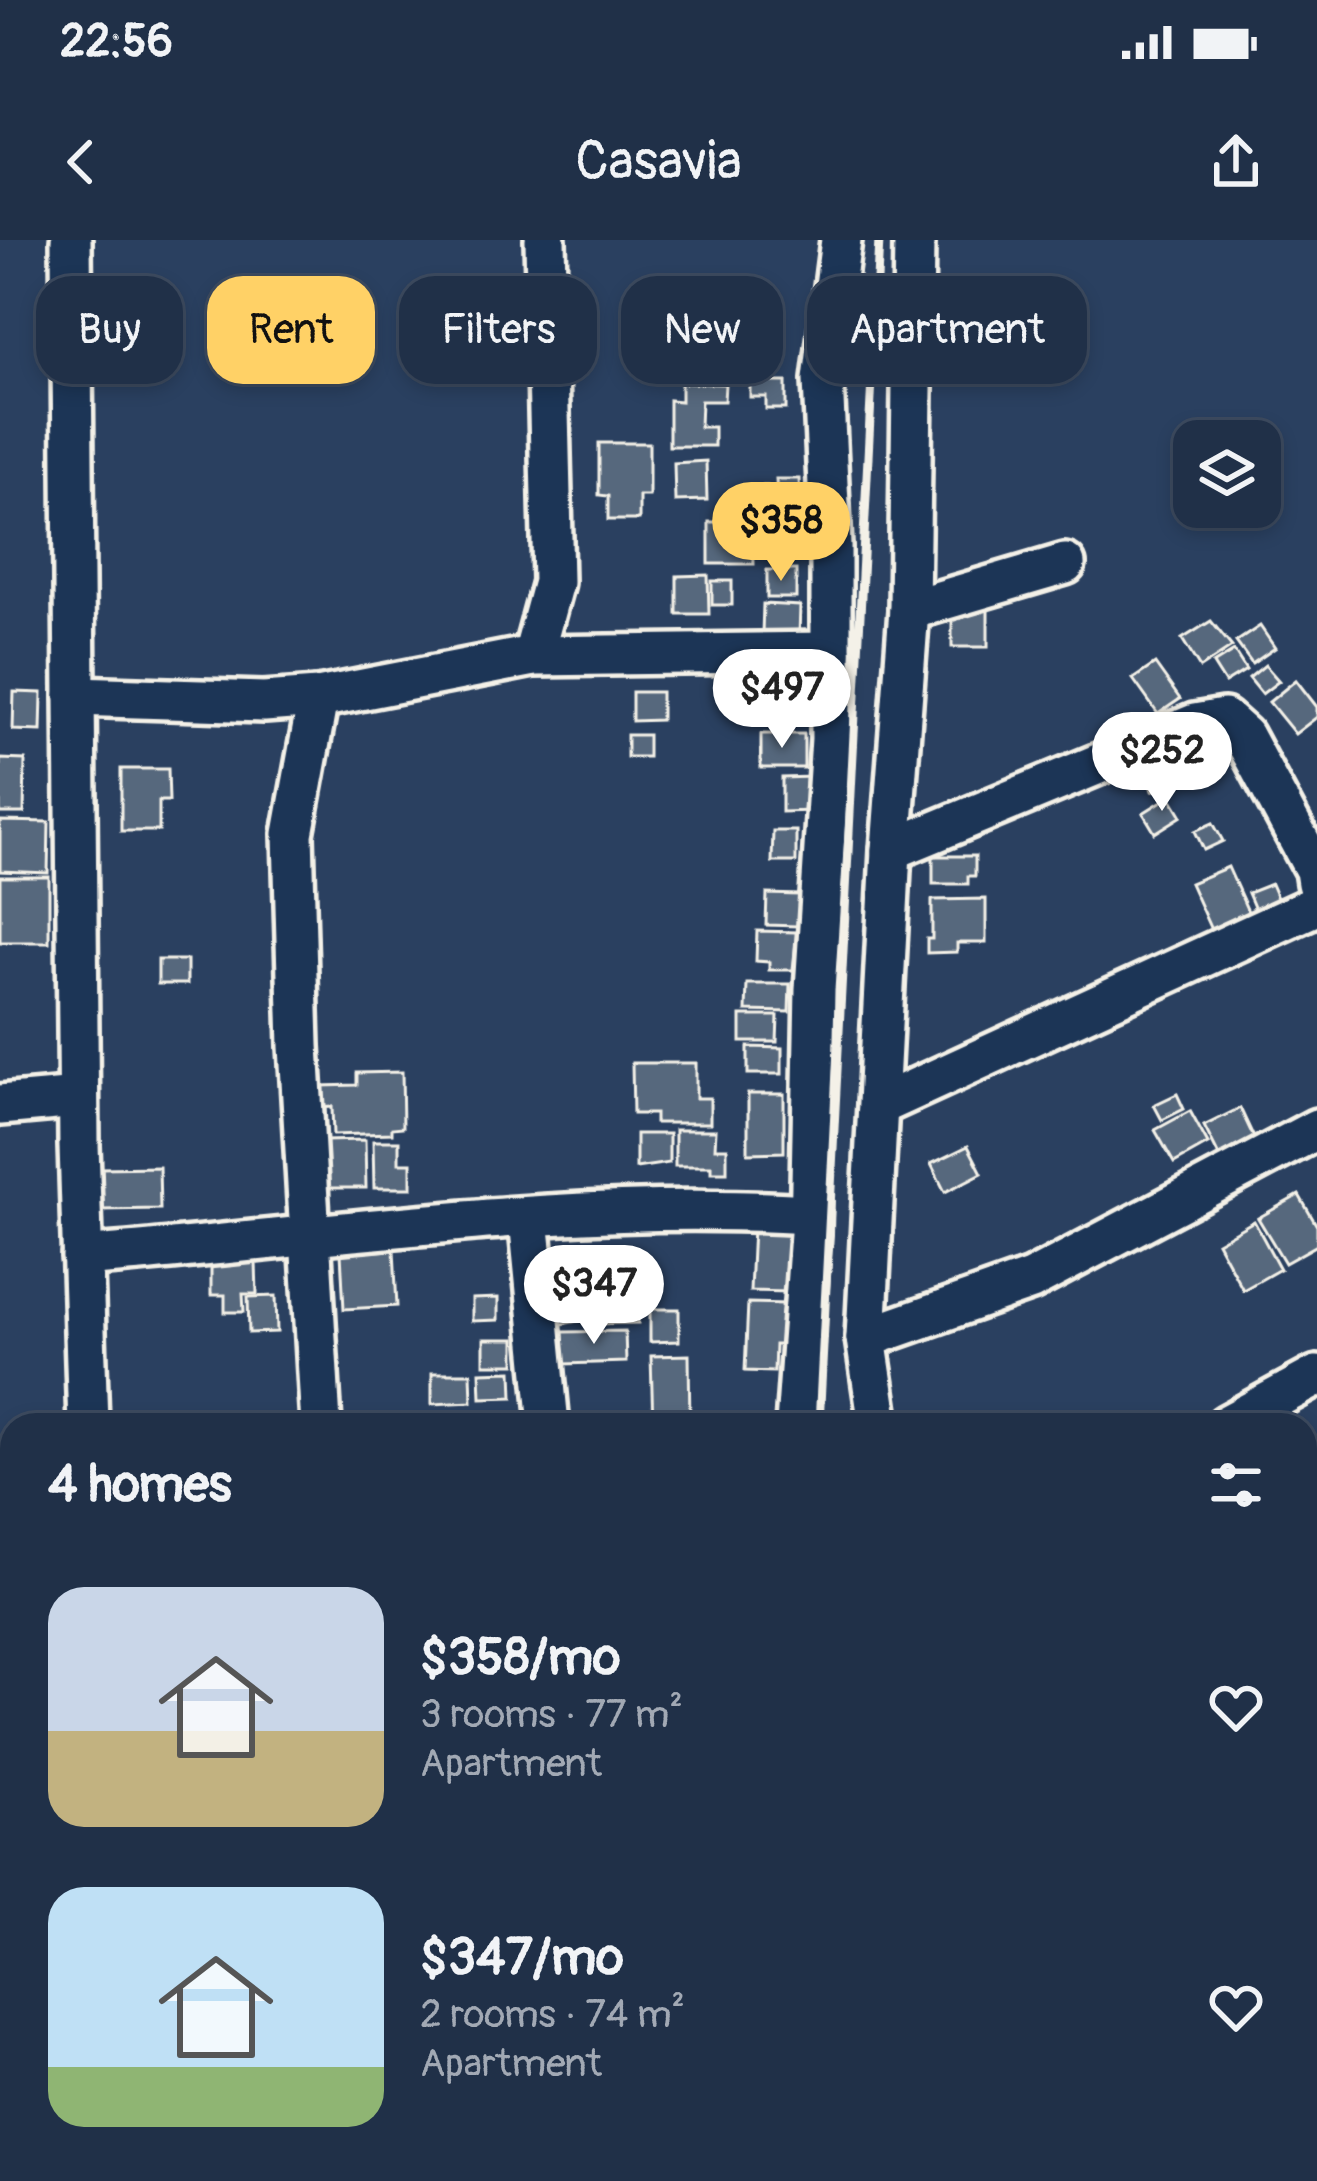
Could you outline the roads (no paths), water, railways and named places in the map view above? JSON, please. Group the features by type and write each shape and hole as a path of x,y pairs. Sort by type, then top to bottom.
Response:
{"street":[{"path":"71,240 78,1098 88,1413"},
{"path":"532,656 554,582 545,240"},
{"path":"797,1413 831,740 831,547 823,380 842,240"},
{"path":"878,1413 866,1338 891,850 909,610 914,240"},
{"path":"909,610 1065,565"},
{"path":"75,696 264,702 318,698 532,656 831,652"},
{"path":"318,698 293,834 299,1046 320,1413"},
{"path":"891,850 1195,724 1224,718 1243,736 1315,870 1317,883"},
{"path":"880,1106 1314,906 1317,899"},
{"path":"0,1105 78,1098"},
{"path":"866,1338 1031,1280 1317,1129"},
{"path":"82,1257 530,1218 748,1210 809,1214"},
{"path":"530,1218 548,1413"},
{"path":"1249,1413 1317,1376"}],"railway":[{"path":"820,1413 879,240"}]}
